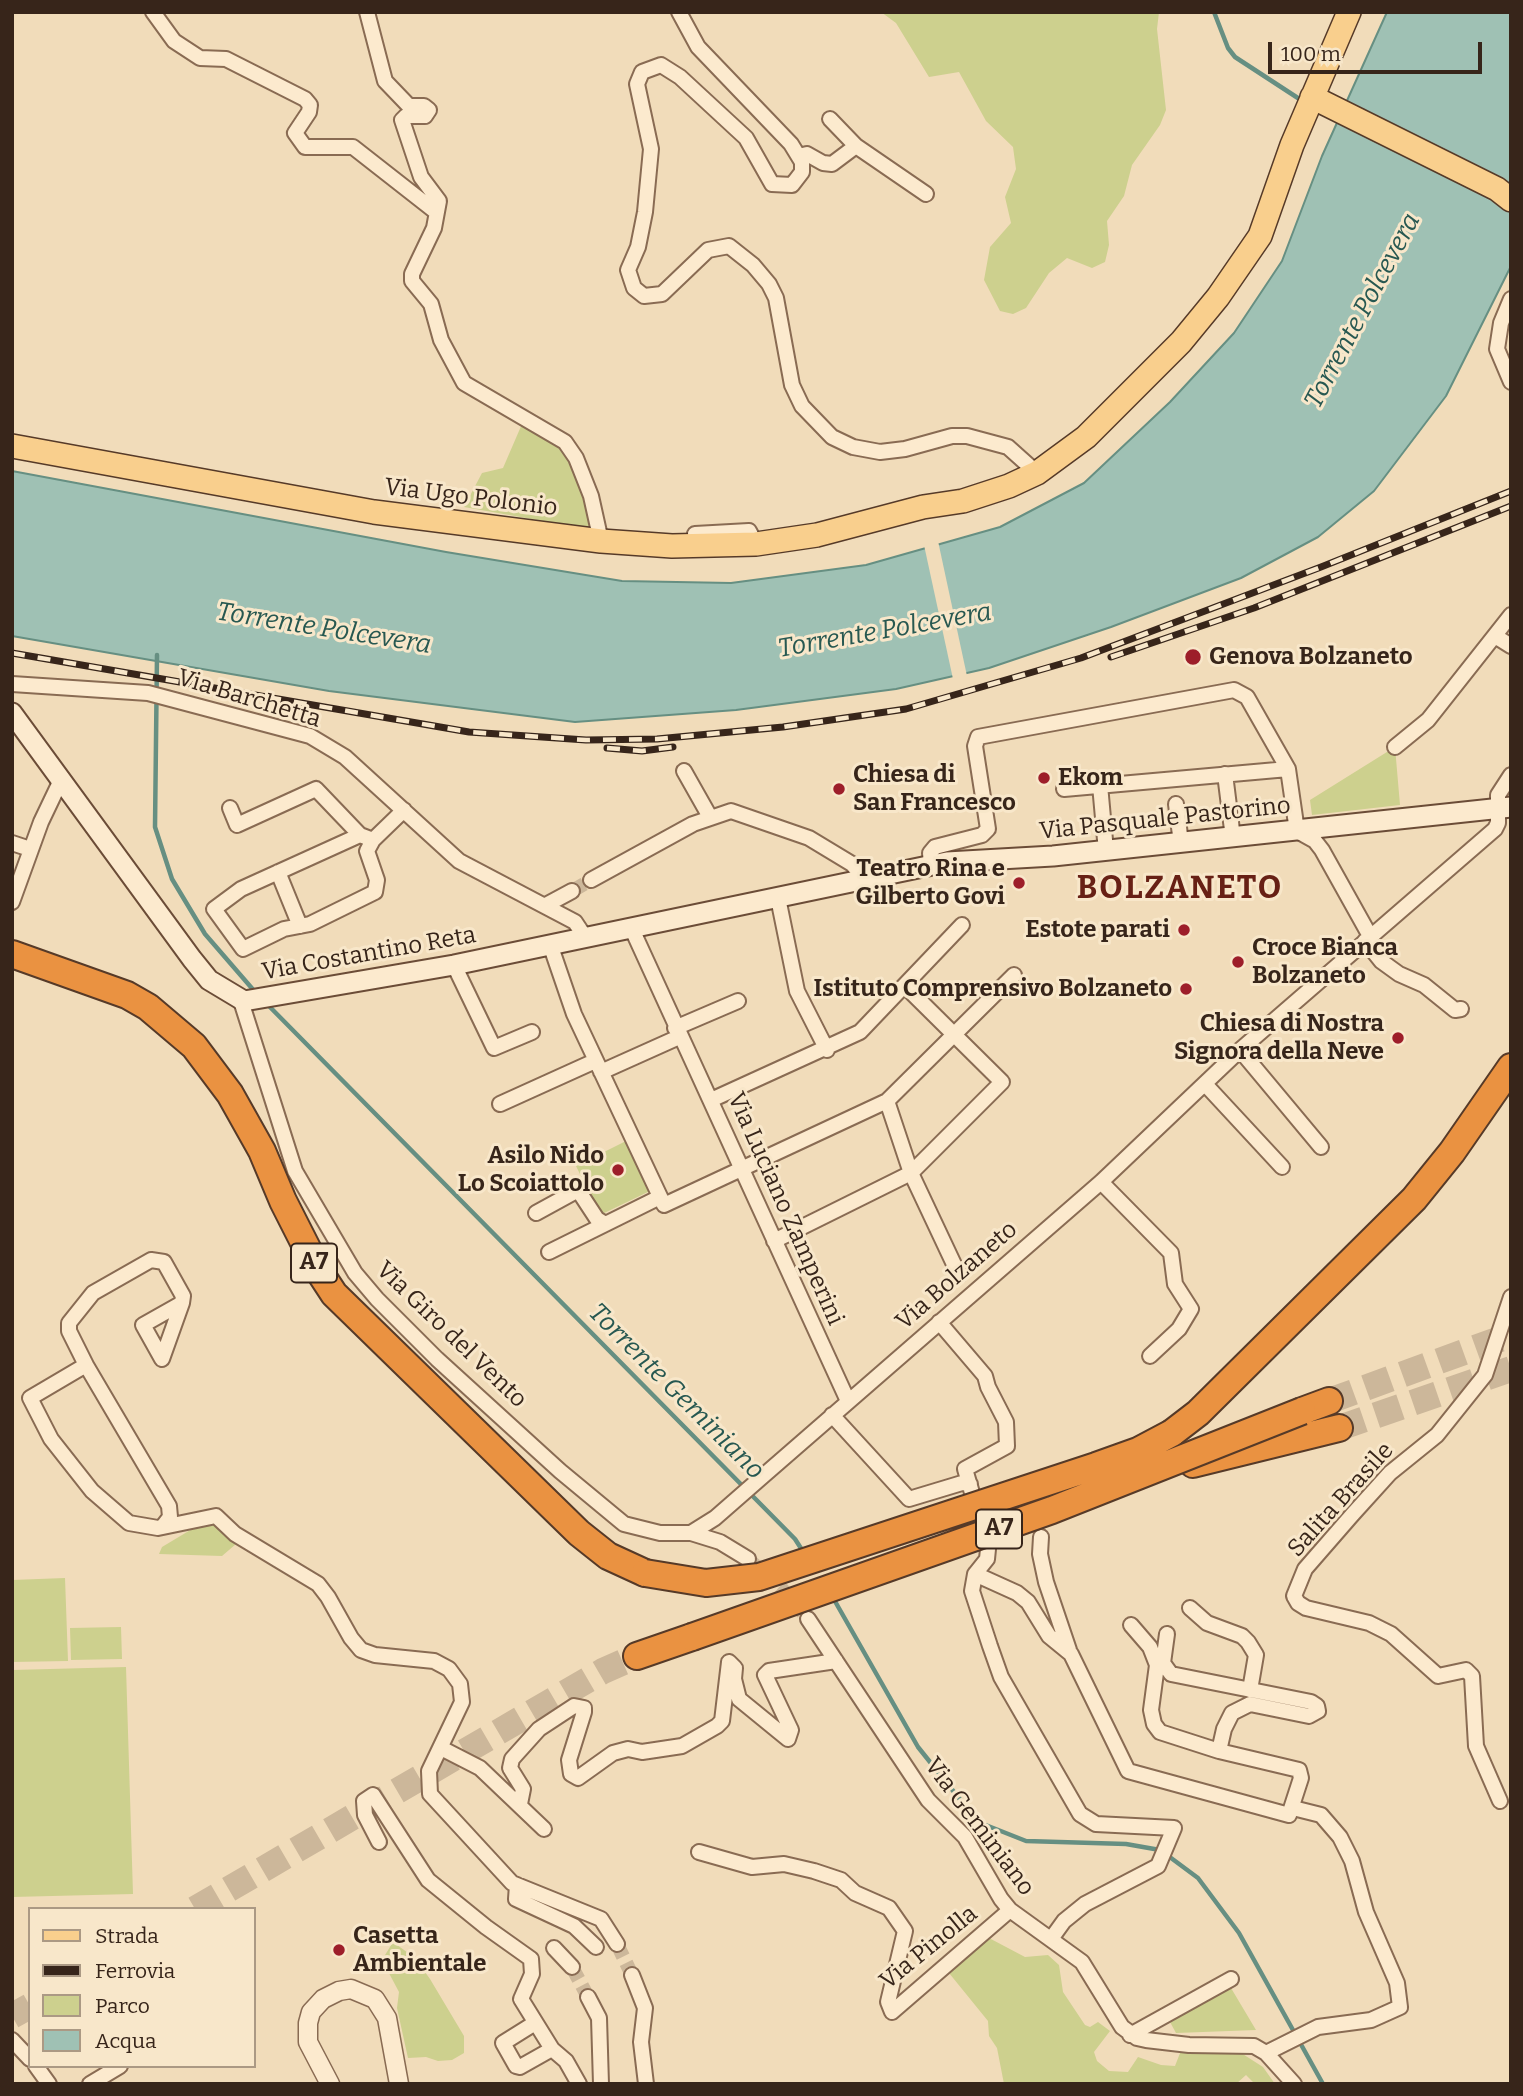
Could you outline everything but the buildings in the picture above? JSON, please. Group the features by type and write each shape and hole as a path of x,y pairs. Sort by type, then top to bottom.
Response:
{"highway":[{"name":"A7","path":"12,954 127,995 148,1007 194,1046 230,1094 262,1151 283,1201 317,1268 334,1294 579,1533 608,1556 645,1573 706,1583 759,1577 1096,1466 1138,1451 1172,1433 1198,1413 1414,1199 1452,1152 1511,1067"},
{"name":"A7","path":"637,1657 1107,1489 1329,1401"},
{"path":"1107,1489 1339,1428"}],"main road":[{"name":"Via Ugo Polonio","path":"12,446 374,512 601,541 678,546 756,544 860,525 923,507 963,501 1037,473 1086,437 1137,388 1219,297 1260,236 1312,97 1349,12"},
{"path":"1312,97 1506,194"},
{"name":"Via Costantino Reta","path":"12,713 192,959 209,980 244,1001 454,965 826,887"},
{"name":"Via Pasquale Pastorino","path":"826,887 931,864 1106,851 1505,808"}],"street":[{"path":"153,12 174,41 200,58 226,59 305,99 310,105 309,111 295,133 305,146 354,147 436,212"},
{"path":"367,12 385,81 409,106 424,106 429,110 425,116 405,116 402,123 421,177 439,201 433,228 412,274 412,281 431,304 441,340 464,383 565,442 576,458 591,496 601,541"},
{"path":"678,12 698,47 799,156 803,167 796,181 787,186 772,184 746,138 680,77 661,65 642,72 637,83 651,149 645,212 638,247 628,270 634,288 643,296 662,294 708,250 729,246 753,265 769,284 776,298 792,385 802,406 832,437 853,447 880,452 905,449 952,436 967,436 1008,447 1037,473"},
{"path":"830,119 856,146 926,194"},
{"path":"799,156 807,154 823,163 832,164 856,146"},
{"path":"1511,299 1501,323 1497,349 1511,382"},
{"path":"695,534 749,531 756,544"},
{"path":"1395,747 1427,720 1511,615"},
{"path":"1495,636 1511,646"},
{"name":"Via Barchetta","path":"12,684 148,693 310,736 345,757 459,861 575,922 585,937"},
{"path":"931,864 930,853 935,847 982,835 988,829 975,746 978,737 1234,690 1247,697 1288,769 1297,831 1315,841 1331,865 1381,961 1399,974 1424,985 1455,1010 1461,1009"},
{"path":"1064,789 1288,769"},
{"path":"684,771 710,817"},
{"path":"1225,774 1233,838"},
{"name":"Via Bolzaneto","path":"691,1532 736,1500 1101,1182 1240,1050 1495,829 1505,808 1498,795 1511,775"},
{"path":"12,902 30,849 62,778"},
{"path":"1100,785 1106,851"},
{"path":"230,808 237,825 316,789 367,837 367,851 377,880 375,892 243,948 214,909 241,889 367,837 404,810"},
{"path":"1176,804 1181,843"},
{"path":"591,880 724,811 737,812 809,838 852,864 863,878"},
{"path":"12,843 30,849"},
{"path":"278,872 300,926"},
{"path":"546,905 572,891"},
{"path":"778,898 797,991 827,1050"},
{"path":"711,1100 827,1050 860,1032 962,925"},
{"name":"Via Luciano Zamperini","path":"631,927 677,1033 711,1100 848,1401"},
{"path":"550,944 573,1014 664,1205 887,1101 1014,975"},
{"path":"454,965 494,1048 532,1031"},
{"path":"774,1241 911,1173 1002,1082 905,986"},
{"name":"Via Giro del Vento","path":"244,1001 295,1171 355,1273 437,1359 560,1471 625,1524 660,1533 691,1532 720,1542 748,1559"},
{"path":"499,1104 677,1033 738,1001"},
{"path":"1240,1050 1321,1147"},
{"path":"1205,1084 1282,1167"},
{"path":"887,1101 911,1173 959,1275"},
{"path":"1101,1182 1171,1252 1175,1284 1191,1309 1179,1329 1150,1356"},
{"path":"536,1213 579,1190 597,1219 605,1224"},
{"path":"549,1252 660,1197"},
{"path":"163,1526 170,1517 169,1506 86,1365 69,1331 69,1323 93,1293 156,1259 166,1265 182,1293 182,1303"},
{"name":"Salita Brasile","path":"1500,1801 1476,1746 1472,1676 1466,1670 1435,1675 1417,1653 1391,1634 1369,1623 1306,1608 1298,1604 1294,1596 1306,1569 1336,1533 1390,1473 1437,1435 1479,1384 1493,1359 1511,1297"},
{"path":"939,1322 985,1376 1006,1422 1007,1446 965,1469 988,1549 987,1559 972,1581 974,1600 1001,1677 1080,1814 1096,1824 1174,1828 1158,1866 1085,1904 1064,1921 1051,1939"},
{"path":"86,1365 29,1401 51,1439 104,1504 132,1525 153,1528 176,1525 204,1516 221,1518 235,1534 318,1584 361,1650 375,1655 425,1659 445,1665 460,1685 462,1702 428,1778 430,1794 517,1885 601,1919 617,1944"},
{"path":"832,1415 909,1499 962,1483 970,1484"},
{"path":"1041,1537 1040,1554 1046,1582 1071,1654 1121,1762 1132,1774 1289,1815 1301,1778 1299,1770 1219,1751 1160,1732 1154,1724 1151,1710 1157,1665 1150,1647 1132,1625"},
{"path":"975,1574 1017,1593 1028,1602 1049,1636 1071,1654"},
{"path":"1190,1608 1207,1623 1242,1636 1254,1650 1256,1655 1250,1690"},
{"name":"Via Geminiano","path":"808,1619 928,1800 965,1837 1010,1910 1082,1962 1110,2011 1130,2035"},
{"path":"1167,1634 1163,1663 1171,1674 1311,1702 1318,1711 1309,1716 1258,1704 1240,1707 1227,1719 1219,1751"},
{"path":"520,1804 523,1789 512,1773 510,1763 539,1729 569,1709 580,1705 584,1713 569,1760 571,1774 578,1778 613,1753 628,1749 642,1752 682,1746 717,1726 722,1721 729,1662 735,1668 734,1679 740,1699 788,1739 791,1730 765,1675 769,1671 836,1661"},
{"path":"440,1748 480,1768 544,1829"},
{"path":"379,1842 365,1815 364,1801 373,1795 428,1880 531,1959 532,1974 521,1999 552,2049 566,2061 579,2084"},
{"path":"1266,2053 1282,2043 1326,2025 1371,2020 1400,2007 1397,1983 1366,1912 1352,1861 1340,1837 1321,1815 1293,1808"},
{"name":"Via Pinolla","path":"699,1852 752,1867 784,1864 823,1874 841,1880 855,1893 889,1908 905,1931 888,2002 892,2012 1010,1910"},
{"path":"517,1885 516,1899 574,1926 596,1947"},
{"path":"554,1948 572,1967"},
{"path":"632,1975 645,2008 641,2042 646,2084"},
{"path":"1130,2035 1231,1979"},
{"path":"330,2084 308,2042 308,2023 311,2012 323,1999 351,1989 375,1999 387,2018 399,2084"},
{"path":"588,1997 599,2018 601,2084"},
{"path":"535,2023 503,2043 516,2066 520,2067 552,2049"},
{"path":"1130,2035 1189,2045 1254,2046 1266,2053 1294,2084"},
{"path":"12,2040 28,2057"},
{"path":"37,2068 49,2084"},
{"path":"90,2084 117,2068"}],"green space":[{"path":"881,12 1159,12 1157,29 1166,110 1160,125 1132,165 1124,196 1107,221 1109,245 1105,262 1092,268 1067,258 1049,273 1026,308 1013,314 1000,311 984,280 990,247 1011,223 1005,197 1016,169 1013,147 986,121 959,72 929,77 896,23"},
{"path":"522,424 550,434 578,469 591,526 588,529 464,507 482,473 503,468"},
{"path":"1395,747 1400,805 1312,815 1310,800"},
{"path":"628,1140 652,1190 600,1215 576,1166"},
{"path":"210,1522 236,1544 222,1556 159,1554 162,1547 202,1523"},
{"path":"65,1578 68,1661 12,1662 12,1580"},
{"path":"121,1627 122,1659 71,1660 70,1628"},
{"path":"126,1667 133,1894 12,1897 12,1670"},
{"path":"989,1938 1025,1957 1048,1955 1059,1965 1063,1992 1085,2025 1090,2027 1098,2022 1110,2031 1094,2052 1097,2061 1109,2071 1128,2072 1138,2057 1161,2065 1175,2066 1182,2048 1238,2051 1263,2067 1275,2084 1255,2084 1246,2075 1236,2084 1004,2084 997,2048 989,2036 988,2021 949,1973 951,1968"},
{"path":"393,1942 415,1958 464,2036 464,2053 452,2060 408,2058 397,2008 399,1992 382,1960"},
{"path":"1231,1988 1256,2030 1176,2033 1170,2022"}],"water":[{"name":"Torrente Polcevera","path":"1387,12 1511,12 1511,266 1446,396 1374,491 1318,537 1241,578 1111,627 989,668 896,689 736,710 575,722 329,691 12,636 12,471 446,552 622,581 731,583 866,565 1000,527 1084,483 1170,402 1234,333 1282,261 1322,156"}],"pier":[{"path":"938,541 967,676 953,679 924,545"}],"waterway":[{"path":"1214,12 1228,48 1235,57 1304,102"},
{"name":"Torrente Geminiano","path":"157,655 155,827 172,879 205,934 256,993"},
{"name":"Torrente Geminiano","path":"265,1002 795,1539 804,1553"},
{"name":"Torrente Geminiano","path":"832,1596 918,1747 978,1822 1026,1841 1126,1844 1160,1850"},
{"name":"Torrente Geminiano","path":"1167,1855 1198,1878 1239,1933 1323,2084"}],"tunnel":[{"path":"572,891 591,880"},
{"path":"1329,1401 1511,1335"},
{"path":"1339,1428 1511,1369"},
{"path":"748,1559 783,1590 808,1619"},
{"path":"198,1907 603,1671 637,1656"},
{"path":"617,1944 632,1975"},
{"path":"572,1967 588,1997"},
{"path":"12,2016 28,2007"}],"railway":[{"path":"12,653 469,732 586,740 657,739 783,727 906,709 1081,658 1511,491"},
{"path":"1111,657 1254,608 1511,506"},
{"path":"607,748 642,751 673,747"}],"place":[{"name":"Genova Bolzaneto","path":"1193,657"},
{"name":"Ekom","path":"1044,778"},
{"name":"Chiesa di San Francesco","path":"839,789"},
{"name":"Teatro Rina e Gilberto Govi","path":"1019,883"},
{"name":"Estote parati","path":"1184,930"},
{"name":"Croce Bianca Bolzaneto","path":"1238,962"},
{"name":"Istituto Comprensivo Bolzaneto","path":"1186,989"},
{"name":"Chiesa di Nostra Signora della Neve","path":"1398,1038"},
{"name":"Asilo Nido Lo Scoiattolo","path":"618,1170"},
{"name":"Casetta Ambientale","path":"339,1950"}],"district":[{"name":"BOLZANETO","path":"1180,889"}]}
